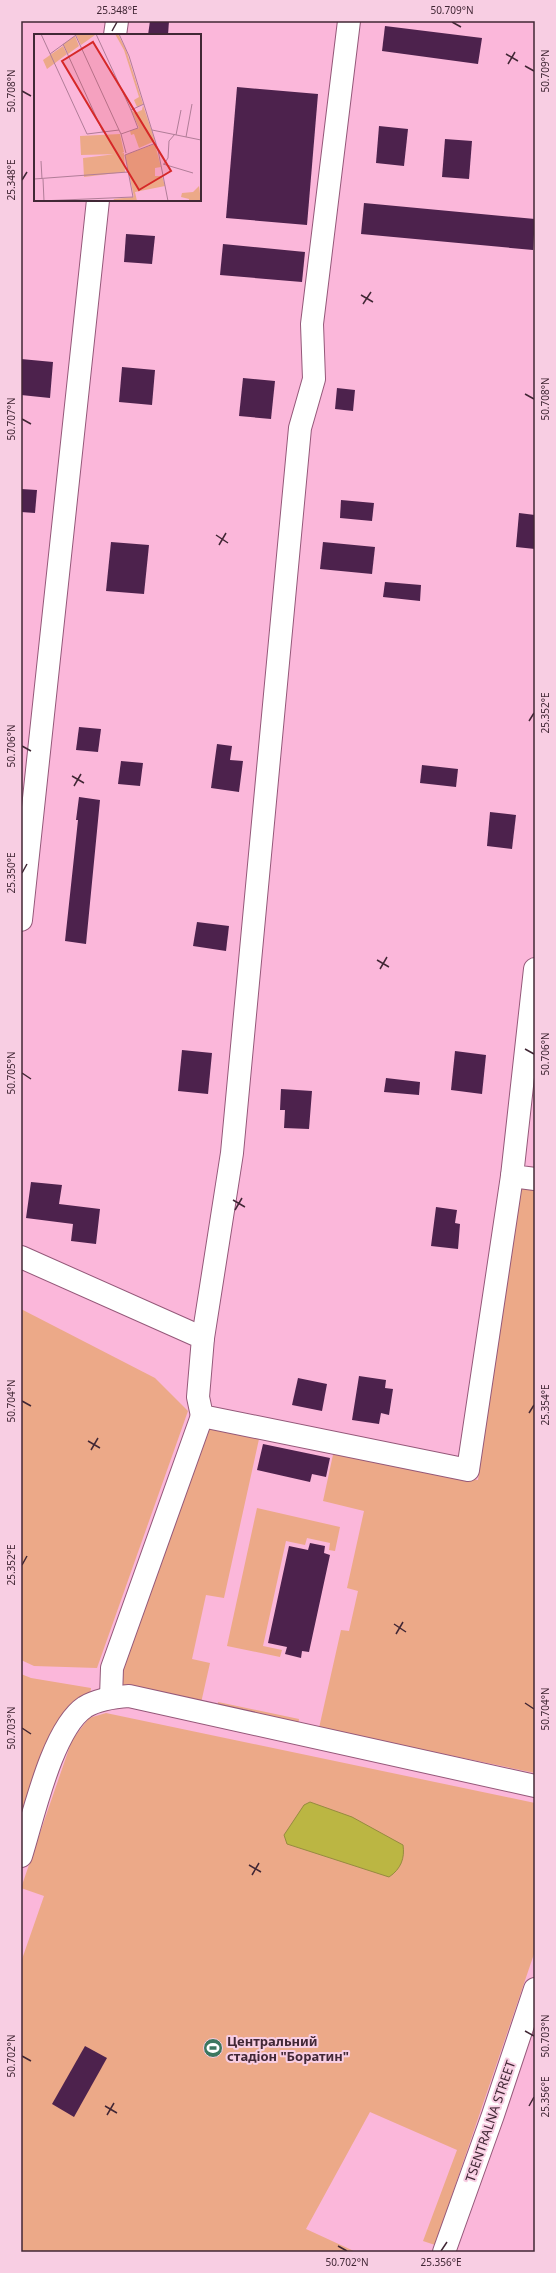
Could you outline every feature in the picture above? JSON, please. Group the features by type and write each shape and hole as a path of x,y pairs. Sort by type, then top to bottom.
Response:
{"street":[{"path":"115,34 117,21"},
{"path":"111,1697 112,1668 202,1416 198,1397 203,1338 232,1153 300,428 314,379 312,324 349,21"},
{"path":"21,920 98,201"},
{"path":"202,1416 468,1470 512,1176 535,969"},
{"path":"512,1176 535,1179"},
{"path":"21,1257 203,1338"},
{"path":"21,1856 52,1757 67,1725 85,1707 111,1697 128,1696 535,1786"},
{"name":"TSENTRALNA STREET","path":"444,2252 493,2115 535,1989"}],"shaded area":[{"path":"518,1186 535,1188 535,1773 319,1728 341,1630 349,1631 358,1591 347,1588 364,1511 323,1501 334,1450 478,1480"},
{"path":"21,1309 155,1378 188,1411 97,1668 34,1666 21,1660"},
{"path":"210,1428 259,1439 224,1598 206,1595 192,1659 210,1663 201,1703 125,1687 117,1681"},
{"path":"257,1508 340,1527 335,1551 329,1550 330,1543 307,1538 305,1545 286,1541 263,1646 282,1650 280,1657 227,1646"},
{"path":"21,1674 31,1678 91,1688 90,1696 21,1828"},
{"path":"218,1702 299,1719 298,1726 217,1709"},
{"path":"106,1713 535,1803 535,1951 435,2245 423,2241 457,2150 370,2112 306,2229 356,2252 21,2252 21,1962 44,1896 21,1888 72,1740 89,1718"},
{"path":"310,1802 352,1817 403,1845 403,1859 397,1870 389,1877 287,1844 284,1835 304,1805"}],"building":[{"path":"150,21 169,21 168,34 148,34"},
{"path":"385,26 482,38 478,64 382,51"},
{"path":"237,87 318,94 307,225 226,218"},
{"path":"379,126 408,129 404,166 376,163"},
{"path":"445,139 472,141 469,179 442,177"},
{"path":"364,203 535,219 533,250 361,234"},
{"path":"126,234 155,236 152,264 124,262"},
{"path":"223,244 305,252 302,282 220,275"},
{"path":"21,359 53,362 50,398 21,395"},
{"path":"122,367 155,370 152,405 119,402"},
{"path":"243,378 275,381 271,419 239,416"},
{"path":"337,388 355,390 353,411 335,409"},
{"path":"21,489 37,490 35,513 21,512"},
{"path":"341,500 374,503 372,521 340,518"},
{"path":"519,513 535,515 535,549 516,547"},
{"path":"111,542 149,545 144,594 106,591"},
{"path":"323,542 375,547 372,574 320,569"},
{"path":"385,582 421,585 420,601 383,597"},
{"path":"79,727 101,729 98,752 76,750"},
{"path":"217,744 232,746 230,760 243,761 239,792 211,788"},
{"path":"121,761 143,763 140,786 118,784"},
{"path":"422,765 458,769 456,787 420,783"},
{"path":"79,797 100,800 86,944 65,941 78,820 76,820"},
{"path":"490,812 516,815 512,849 487,846"},
{"path":"197,922 229,926 226,951 193,946"},
{"path":"182,1050 212,1053 208,1094 178,1091"},
{"path":"455,1051 486,1055 482,1094 451,1090"},
{"path":"386,1078 420,1082 419,1095 384,1092"},
{"path":"281,1089 312,1091 309,1129 284,1128 285,1110 280,1110"},
{"path":"31,1182 62,1185 59,1204 100,1209 96,1244 71,1241 73,1224 26,1218"},
{"path":"436,1207 457,1210 455,1223 460,1224 458,1249 431,1246"},
{"path":"359,1376 386,1380 385,1388 393,1389 389,1415 381,1413 379,1424 352,1420"},
{"path":"298,1378 327,1384 322,1411 292,1405"},
{"path":"263,1444 330,1458 326,1477 312,1474 310,1482 257,1470"},
{"path":"310,1543 325,1546 324,1553 330,1555 309,1652 302,1651 301,1658 285,1654 287,1647 268,1643 289,1546 308,1550"},
{"path":"85,2046 107,2058 74,2117 52,2104"}],"place":[{"name":"Центральний стадіон \"Боратин\"","path":"213,2048"}]}
